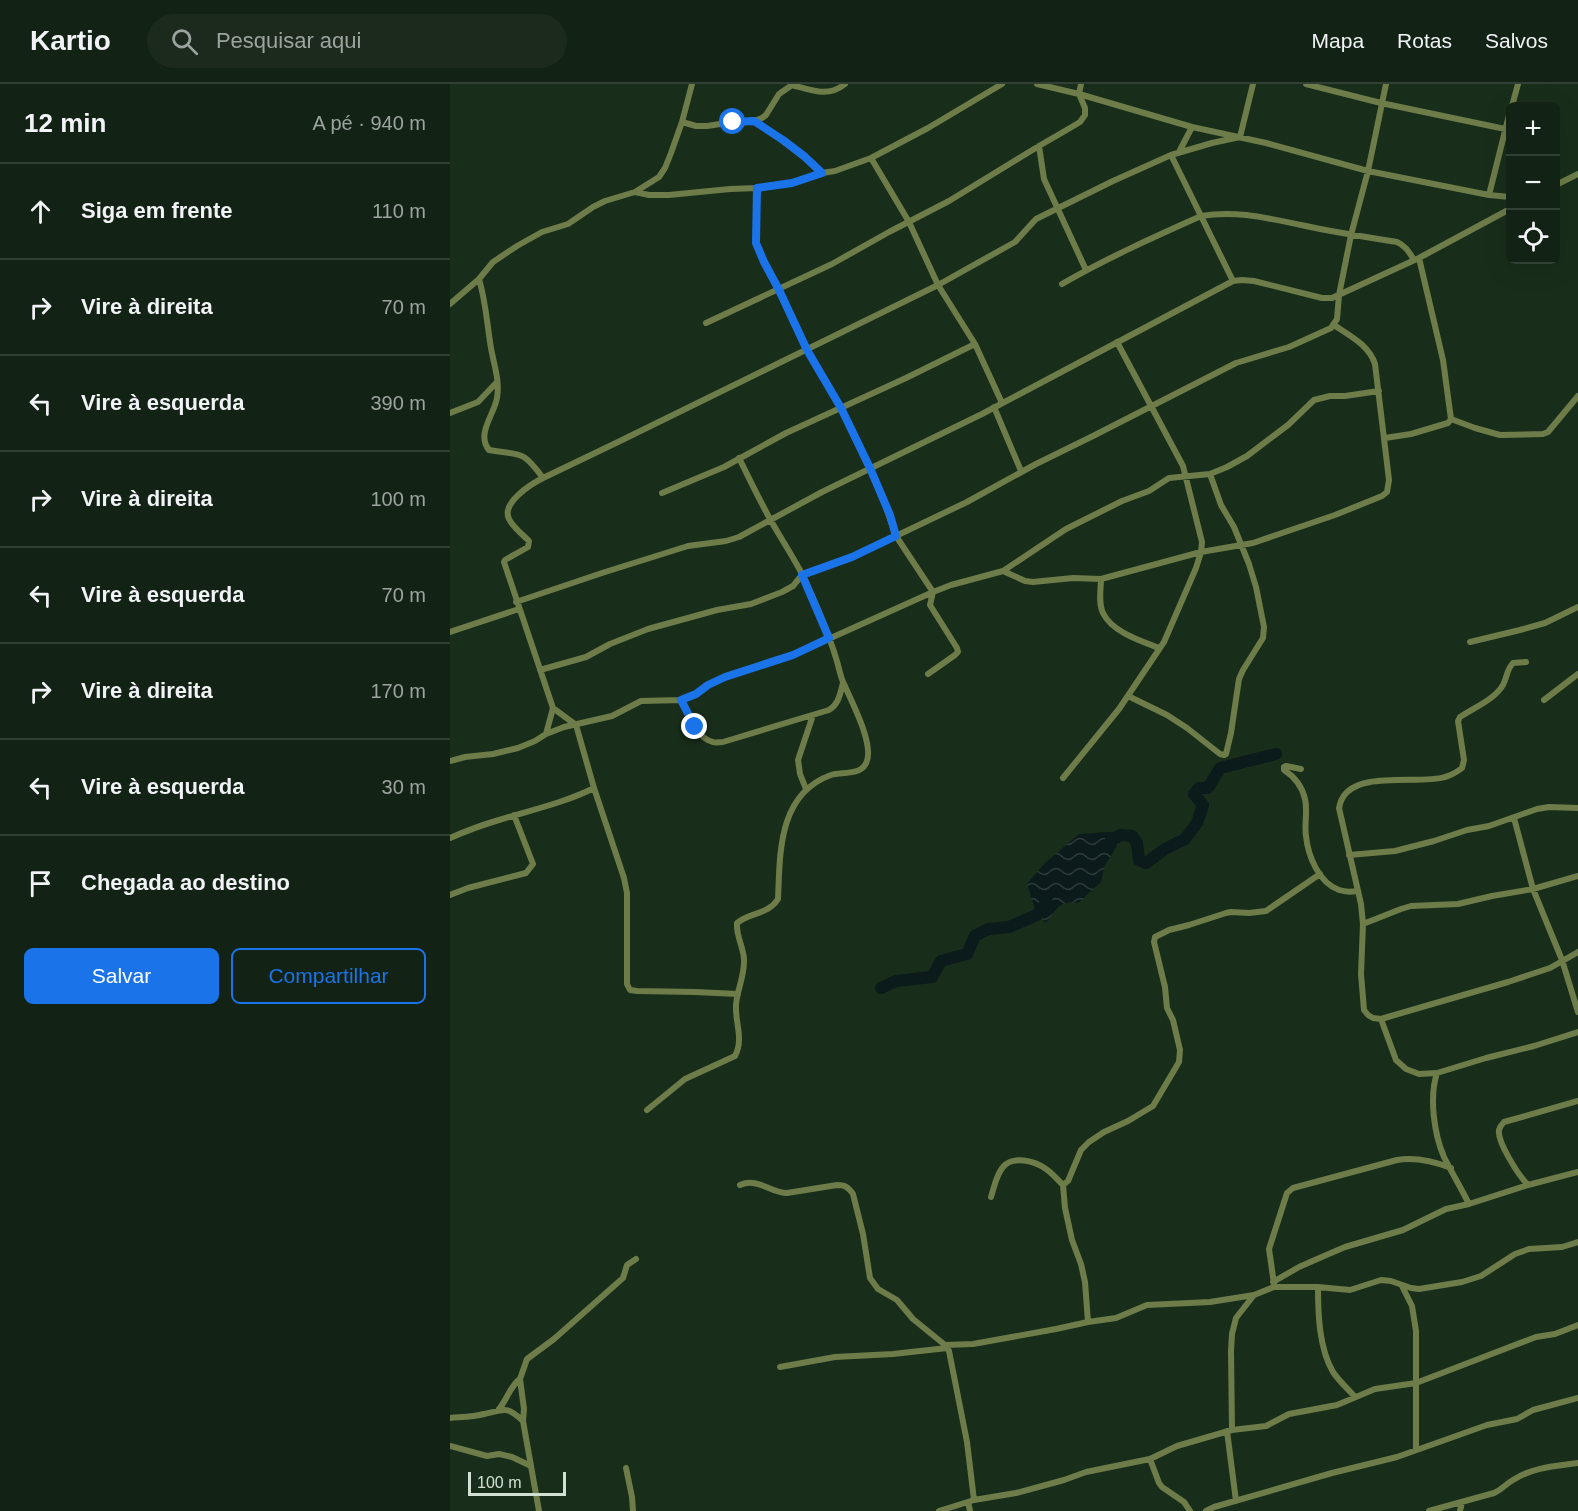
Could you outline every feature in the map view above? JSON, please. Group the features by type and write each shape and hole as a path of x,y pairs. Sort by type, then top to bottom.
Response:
{"street":[{"path":"450,304 479,279 493,262 534,236 568,224 593,207 635,192 659,177 665,168 682,122 692,84"},
{"path":"682,122 707,126 754,121 766,115 779,93 787,87 792,85 820,93 839,89 845,84"},
{"path":"635,192 669,195 757,188 792,183 835,171 871,158 928,128 1002,84"},
{"path":"1037,84 1192,127 1240,137 1368,171 1506,197"},
{"path":"706,323 832,264 949,201 1080,122 1086,108 1079,94 1082,84"},
{"path":"1240,137 1253,84"},
{"path":"1306,84 1381,103 1506,130"},
{"path":"540,670 586,657 610,644 648,629 717,610 751,604 782,592 793,586 802,575 852,557 967,502 1021,471 1236,363 1289,347 1334,325 1337,319 1339,295 1351,235 1368,171 1386,84"},
{"path":"1513,102 1518,84"},
{"path":"754,121 804,156 822,173"},
{"path":"1179,152 1192,127"},
{"path":"546,734 553,708 504,562 528,547 529,544 529,540 508,518 507,511 512,501 543,477 938,285 1015,242 1036,219 1171,154 1212,142 1240,137"},
{"path":"1489,195 1506,137"},
{"path":"1039,146 1044,179 1086,270"},
{"path":"1171,154 1233,281"},
{"path":"871,158 909,222 938,285 975,344 1002,403"},
{"path":"1560,183 1578,174"},
{"path":"757,188 756,243 764,262 807,350 841,408 870,468 890,515 896,536 933,592 930,605 957,648 958,652 928,674"},
{"path":"450,632 602,573 688,546 726,542 739,537 822,492 1002,403 1233,281 1254,281 1322,298 1332,298 1417,259 1508,210"},
{"path":"1062,284 1086,270 1201,216 1234,213 1264,216 1351,235 1397,242 1417,259 1443,360 1451,419"},
{"path":"479,279 498,382 497,398 484,434 484,444 489,450 516,452 526,457 543,477"},
{"path":"1003,571 1025,581 1033,582 1073,578 1101,579 1202,552 1253,543 1299,529 1382,496 1387,492 1389,480 1376,364 1373,355 1365,346 1334,325"},
{"path":"1063,778 1119,709 1159,648 1183,599 1202,552 1202,542 1186,476 1177,453 1117,342"},
{"path":"662,493 724,467 786,433 975,344"},
{"path":"450,413 478,402 498,382"},
{"path":"450,760 518,748 564,727 612,716 641,701 681,700 725,677 793,655 933,592 1003,571 1066,529 1122,501 1149,491 1169,478 1210,474 1227,467 1247,456 1314,400 1379,391"},
{"path":"1451,419 1475,429 1500,435 1543,434 1548,432 1578,396"},
{"path":"994,407 1021,471"},
{"path":"1385,438 1411,434 1448,423 1451,419"},
{"path":"647,1110 685,1079 735,1056 739,1048 736,1003 745,969 737,923 743,918 768,910 778,899 781,846 786,821 794,804 807,789 820,780 861,770 868,759 862,726 843,683 829,638 802,575 739,458"},
{"path":"1128,696 1177,722 1220,754 1226,754 1239,679 1263,638 1264,627 1256,587 1234,527 1221,505 1210,474"},
{"path":"1101,579 1100,604 1108,621 1126,635 1159,648"},
{"path":"1470,642 1520,630 1578,608"},
{"path":"1526,662 1513,663 1497,693 1458,721 1464,760 1462,768 1456,773 1443,778 1370,782 1351,789 1342,798 1339,808 1361,904 1363,924 1361,974 1364,1010 1373,1018 1382,1019 1550,968 1578,952"},
{"path":"1544,700 1578,674"},
{"path":"681,700 695,727 703,736 711,742 723,742 829,710 835,706 843,683"},
{"path":"553,708 576,725 594,789 624,879 627,893 627,984 630,990 738,994"},
{"path":"807,789 800,774 798,760 813,715"},
{"path":"1301,769 1284,767 1284,770 1297,781 1305,796 1307,843 1312,859 1320,874 1338,890 1357,891"},
{"path":"450,838 496,820 556,803 594,789"},
{"path":"1349,855 1395,851 1489,826 1537,809 1578,808"},
{"path":"450,895 526,873 530,868 533,864 514,815"},
{"path":"1514,818 1533,889 1562,960 1578,1012"},
{"path":"1063,1185 1068,1181 1081,1150 1089,1142 1153,1106 1179,1062 1180,1050 1173,1020 1167,1008 1165,987 1154,942 1155,937 1169,930 1226,913 1266,911 1320,874"},
{"path":"1363,924 1411,906 1458,904 1533,889 1578,876"},
{"path":"1382,1019 1396,1059 1406,1069 1419,1074 1437,1073 1578,1032"},
{"path":"1437,1073 1433,1093 1436,1132 1444,1157 1468,1204"},
{"path":"1528,1185 1509,1159 1499,1127 1504,1122 1578,1101"},
{"path":"1274,1285 1269,1249 1287,1193 1293,1188 1409,1158 1451,1168"},
{"path":"991,1197 1003,1166 1013,1160 1029,1161 1046,1169 1063,1185 1072,1240 1085,1282 1088,1322"},
{"path":"780,1367 835,1357 915,1352 973,1344 1116,1318 1147,1305 1210,1302 1254,1295 1274,1285 1299,1267 1345,1247 1403,1230 1446,1209 1578,1172"},
{"path":"740,1185 753,1182 780,1193 844,1185 853,1194 873,1284 897,1300 914,1319 946,1347 951,1358 967,1442 970,1511"},
{"path":"1274,1285 1350,1290 1381,1280 1419,1289 1462,1282 1481,1276 1515,1254 1529,1249 1562,1247 1578,1242"},
{"path":"539,1511 523,1421 524,1409 520,1379 527,1359 554,1339 623,1278 627,1265 636,1259"},
{"path":"1401,1285 1415,1316 1416,1449"},
{"path":"1318,1287 1325,1355 1333,1371 1355,1397"},
{"path":"1236,1501 1229,1431 1230,1352 1236,1318 1254,1295"},
{"path":"939,1511 971,1501 1016,1493 1086,1472 1150,1459 1177,1446 1229,1431 1266,1426 1289,1414 1337,1405 1375,1389 1416,1383 1578,1324"},
{"path":"450,1418 485,1414 499,1409 515,1382 520,1379"},
{"path":"1206,1511 1332,1473 1397,1457 1487,1425 1517,1419 1533,1410 1578,1398"},
{"path":"499,1409 515,1414 523,1421"},
{"path":"450,1446 487,1456 499,1454 512,1457 531,1466"},
{"path":"1150,1459 1159,1483 1184,1502 1190,1511"},
{"path":"1430,1511 1500,1491 1514,1479 1546,1467 1578,1463"},
{"path":"626,1468 633,1511"},
{"path":"1460,1511 1462,1502"}],"water":[{"path":"1121,832 1122,838 1104,867 1101,882 1078,903 1063,904 1046,923 1037,915 1027,884 1044,864 1079,834"}],"waterway":[{"path":"1109,843 1120,835 1132,836 1137,843 1139,860 1146,863 1165,849 1185,839 1197,823 1203,805 1194,794 1199,788 1208,788 1220,768 1276,754"},
{"path":"881,988 896,981 932,977 941,961 967,954 975,936 988,929 1009,927 1037,915 1047,902"}],"route":[{"path":"695,727 681,700 725,677 793,655 829,638 802,575 852,557 896,536 890,515 870,468 841,408 807,350 756,243 757,188 792,183 822,173 804,156 754,121 733,122"}]}
